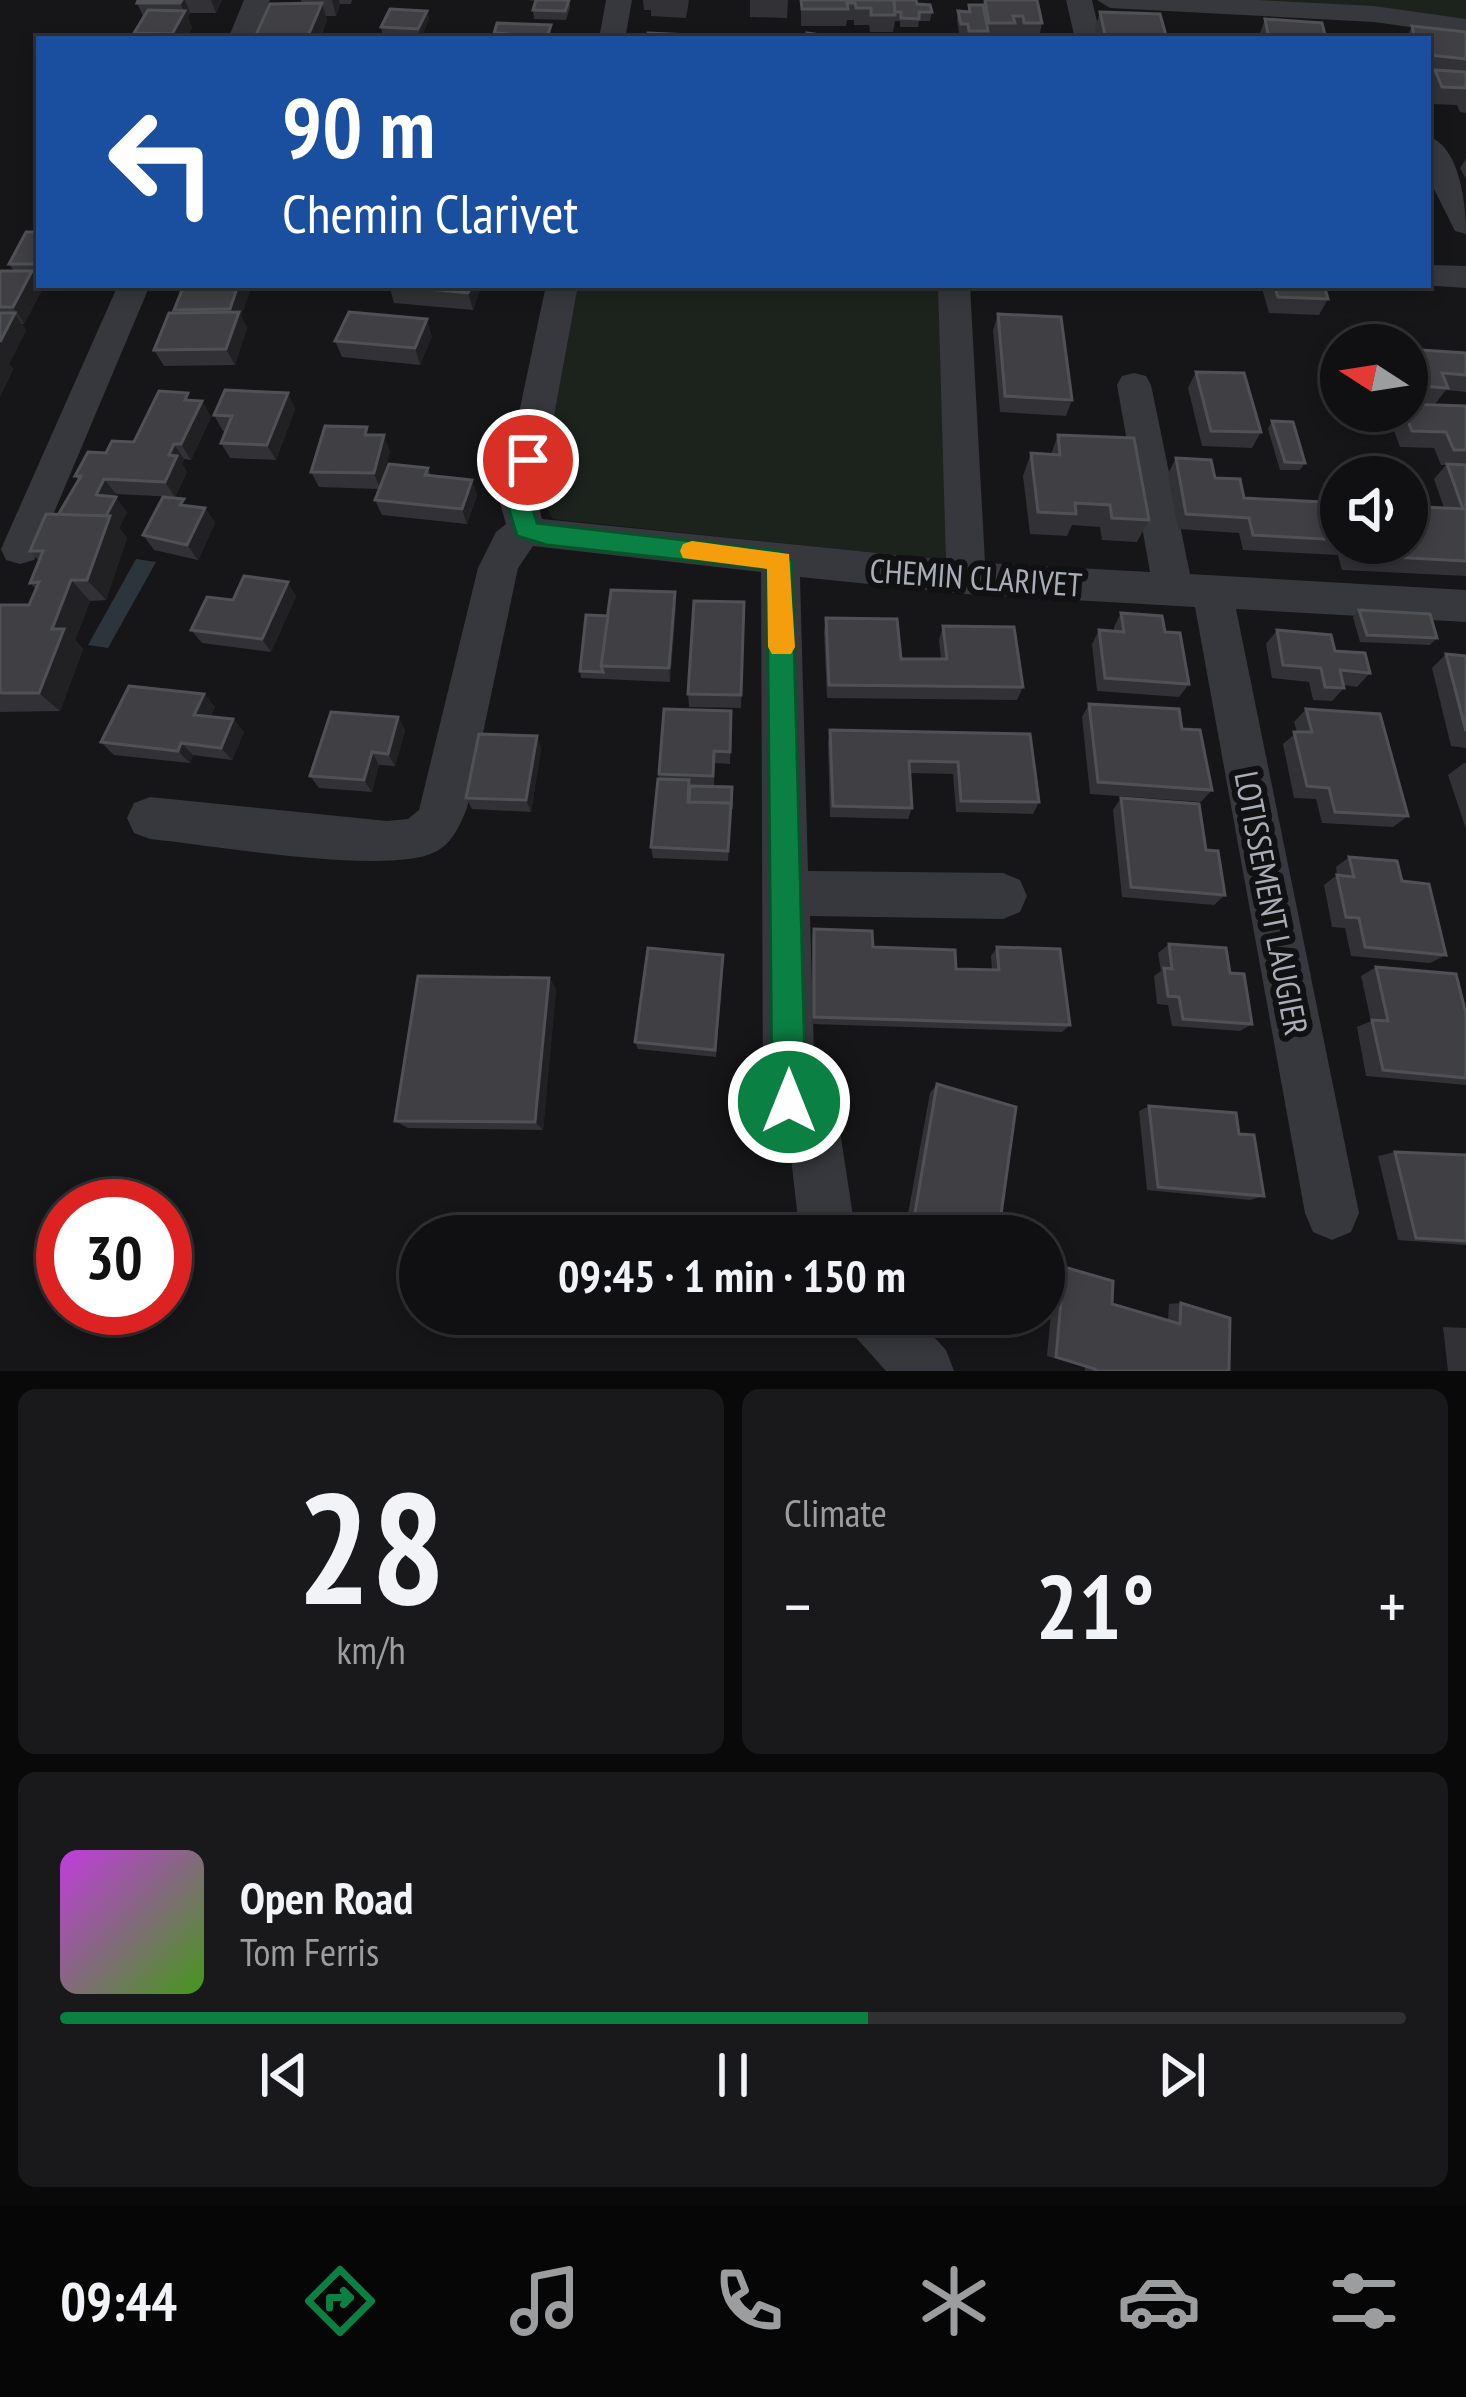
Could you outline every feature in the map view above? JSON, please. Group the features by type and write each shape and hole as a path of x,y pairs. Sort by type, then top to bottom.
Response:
{"street":[{"path":"242,36 257,0"},
{"path":"612,36 619,0"},
{"path":"1078,0 1087,36"},
{"path":"1110,0 1466,27"},
{"path":"1431,152 1466,224"},
{"path":"1431,275 1466,278"},
{"path":"20,550 133,288"},
{"path":"151,818 387,842 424,836 445,808 498,568 510,543 526,529 519,503 561,288"},
{"path":"954,288 966,578"},
{"path":"1134,386 1193,592"},
{"name":"CHEMIN CLARIVET","path":"526,529 547,536 966,578 1466,606"},
{"path":"780,561 789,1102 812,1118 825,1215"},
{"name":"LOTISSEMENT LAUGIER","path":"1193,592 1332,1213"},
{"path":"786,893 1004,896"},
{"path":"892,1335 925,1371"}],"shaded area":[{"path":"1117,0 1466,0 1466,25"},
{"path":"571,288 944,288 954,550 944,558 553,519 537,492"},
{"path":"136,559 156,562 108,648 88,645"}],"building":[{"path":"138,0 182,0 137,3"},
{"path":"536,0 569,0 565,11 533,10"},
{"path":"801,0 894,0 895,15 871,15 871,8 856,8 855,3 847,3 848,9 802,9"},
{"path":"894,0 916,0 930,5 932,12 919,12 919,19 901,18"},
{"path":"985,0 1037,0 1042,23 1024,23 1023,16 1013,16 1015,23 989,23"},
{"path":"322,3 308,36 256,35 270,4"},
{"path":"969,5 983,5 988,31 969,31 968,24 961,24 958,11 970,12"},
{"path":"390,9 427,11 418,29 381,27"},
{"path":"148,10 185,11 172,34 134,33"},
{"path":"1100,12 1160,14 1166,36 1105,36"},
{"path":"1265,19 1322,23 1325,36 1268,36"},
{"path":"497,23 551,25 548,36 493,36"},
{"path":"1412,26 1466,32 1466,59 1431,55 1431,36 1414,36"},
{"path":"1435,70 1466,72 1466,88 1442,87"},
{"path":"26,232 36,232 36,264 9,264"},
{"path":"0,271 32,271 13,307 0,307"},
{"path":"183,288 237,288 230,309 174,310"},
{"path":"419,288 470,288 468,293"},
{"path":"1275,288 1325,288 1328,299 1278,297"},
{"path":"239,312 226,349 154,350 169,313"},
{"path":"349,312 427,319 415,348 335,341"},
{"path":"0,313 15,313 0,342"},
{"path":"998,314 1061,317 1072,400 1005,396"},
{"path":"1428,350 1466,353 1466,375 1442,373 1448,388 1428,387"},
{"path":"1196,372 1244,373 1261,432 1211,431"},
{"path":"225,390 288,393 267,445 221,443 232,416 214,415"},
{"path":"159,391 188,393 185,400 202,401 181,444 174,444 169,455 177,456 165,482 104,479 96,495 116,497 106,516 58,515 81,476 75,476 88,452 106,453 112,441 134,442"},
{"path":"1428,405 1466,406 1466,450 1454,450 1446,432 1428,431"},
{"path":"1272,421 1293,422 1305,463 1285,462"},
{"path":"325,426 367,427 365,435 384,435 374,473 311,472"},
{"path":"1058,435 1134,438 1149,520 1112,518 1110,505 1075,503 1076,514 1038,512 1031,453 1060,455"},
{"path":"1176,458 1211,460 1215,478 1240,479 1244,498 1320,502 1320,539 1253,535 1249,518 1186,514"},
{"path":"389,464 428,468 425,475 472,480 462,509 375,500"},
{"path":"1447,464 1466,465 1466,561 1428,559 1428,507 1463,509"},
{"path":"163,497 205,508 187,545 143,535"},
{"path":"46,514 110,516 87,580 71,580 52,629 64,629 39,693 0,693 0,605 29,605 39,582 30,583 43,551 30,551"},
{"path":"244,576 288,582 262,639 191,630 207,597 233,600"},
{"path":"611,590 675,592 669,668 601,666"},
{"path":"694,601 744,602 741,695 688,694"},
{"path":"1359,610 1430,614 1437,638 1367,635"},
{"path":"1121,613 1162,616 1165,632 1180,633 1189,684 1105,678 1099,630 1124,632"},
{"path":"586,615 608,616 603,672 580,671"},
{"path":"826,618 897,619 901,659 947,659 943,626 1014,627 1023,687 829,685"},
{"path":"1277,630 1331,635 1335,651 1365,653 1370,673 1340,670 1344,688 1325,687 1321,668 1283,665"},
{"path":"1446,654 1466,656 1466,731"},
{"path":"129,686 204,694 194,715 233,719 221,748 181,743 178,751 101,742"},
{"path":"1089,704 1179,709 1182,729 1200,730 1212,790 1098,782"},
{"path":"664,709 731,711 730,752 714,751 713,776 659,774"},
{"path":"1306,709 1380,714 1408,816 1335,812 1329,788 1307,786 1294,732 1312,732"},
{"path":"331,712 398,717 388,754 372,752 364,780 310,776"},
{"path":"830,730 1030,734 1039,802 961,801 958,762 909,761 912,808 833,806"},
{"path":"479,734 537,736 526,800 466,798"},
{"path":"658,779 689,780 688,802 731,803 728,851 651,847"},
{"path":"690,786 732,787 731,809 731,803 689,802"},
{"path":"1121,798 1199,804 1206,850 1218,851 1225,895 1131,887"},
{"path":"1349,857 1397,861 1402,881 1429,884 1446,955 1365,947 1359,918 1346,917 1337,875 1354,877"},
{"path":"814,929 872,931 873,947 955,950 956,969 999,970 997,947 1060,949 1070,1025 814,1017"},
{"path":"1169,944 1226,948 1230,973 1244,974 1252,1024 1183,1019 1179,997 1168,996 1164,968 1172,969"},
{"path":"648,948 723,955 715,1050 635,1042"},
{"path":"1376,967 1456,974 1466,1014 1466,1078 1383,1070 1372,1020 1388,1021"},
{"path":"418,976 549,978 535,1122 395,1121"},
{"path":"937,1084 1016,1107 1001,1215 915,1215"},
{"path":"1149,1106 1236,1113 1239,1134 1254,1135 1264,1196 1158,1187"},
{"path":"1395,1152 1466,1155 1466,1241 1416,1238"},
{"path":"1065,1267 1113,1281 1112,1304 1180,1324 1181,1303 1230,1318 1229,1371 1095,1371 1056,1357 1058,1335 1065,1335"}],"slow traffic":[{"path":"692,551 780,561 781,647"}],"route":[{"path":"528,460 519,503 526,529 547,536 780,561 789,1102"}]}
